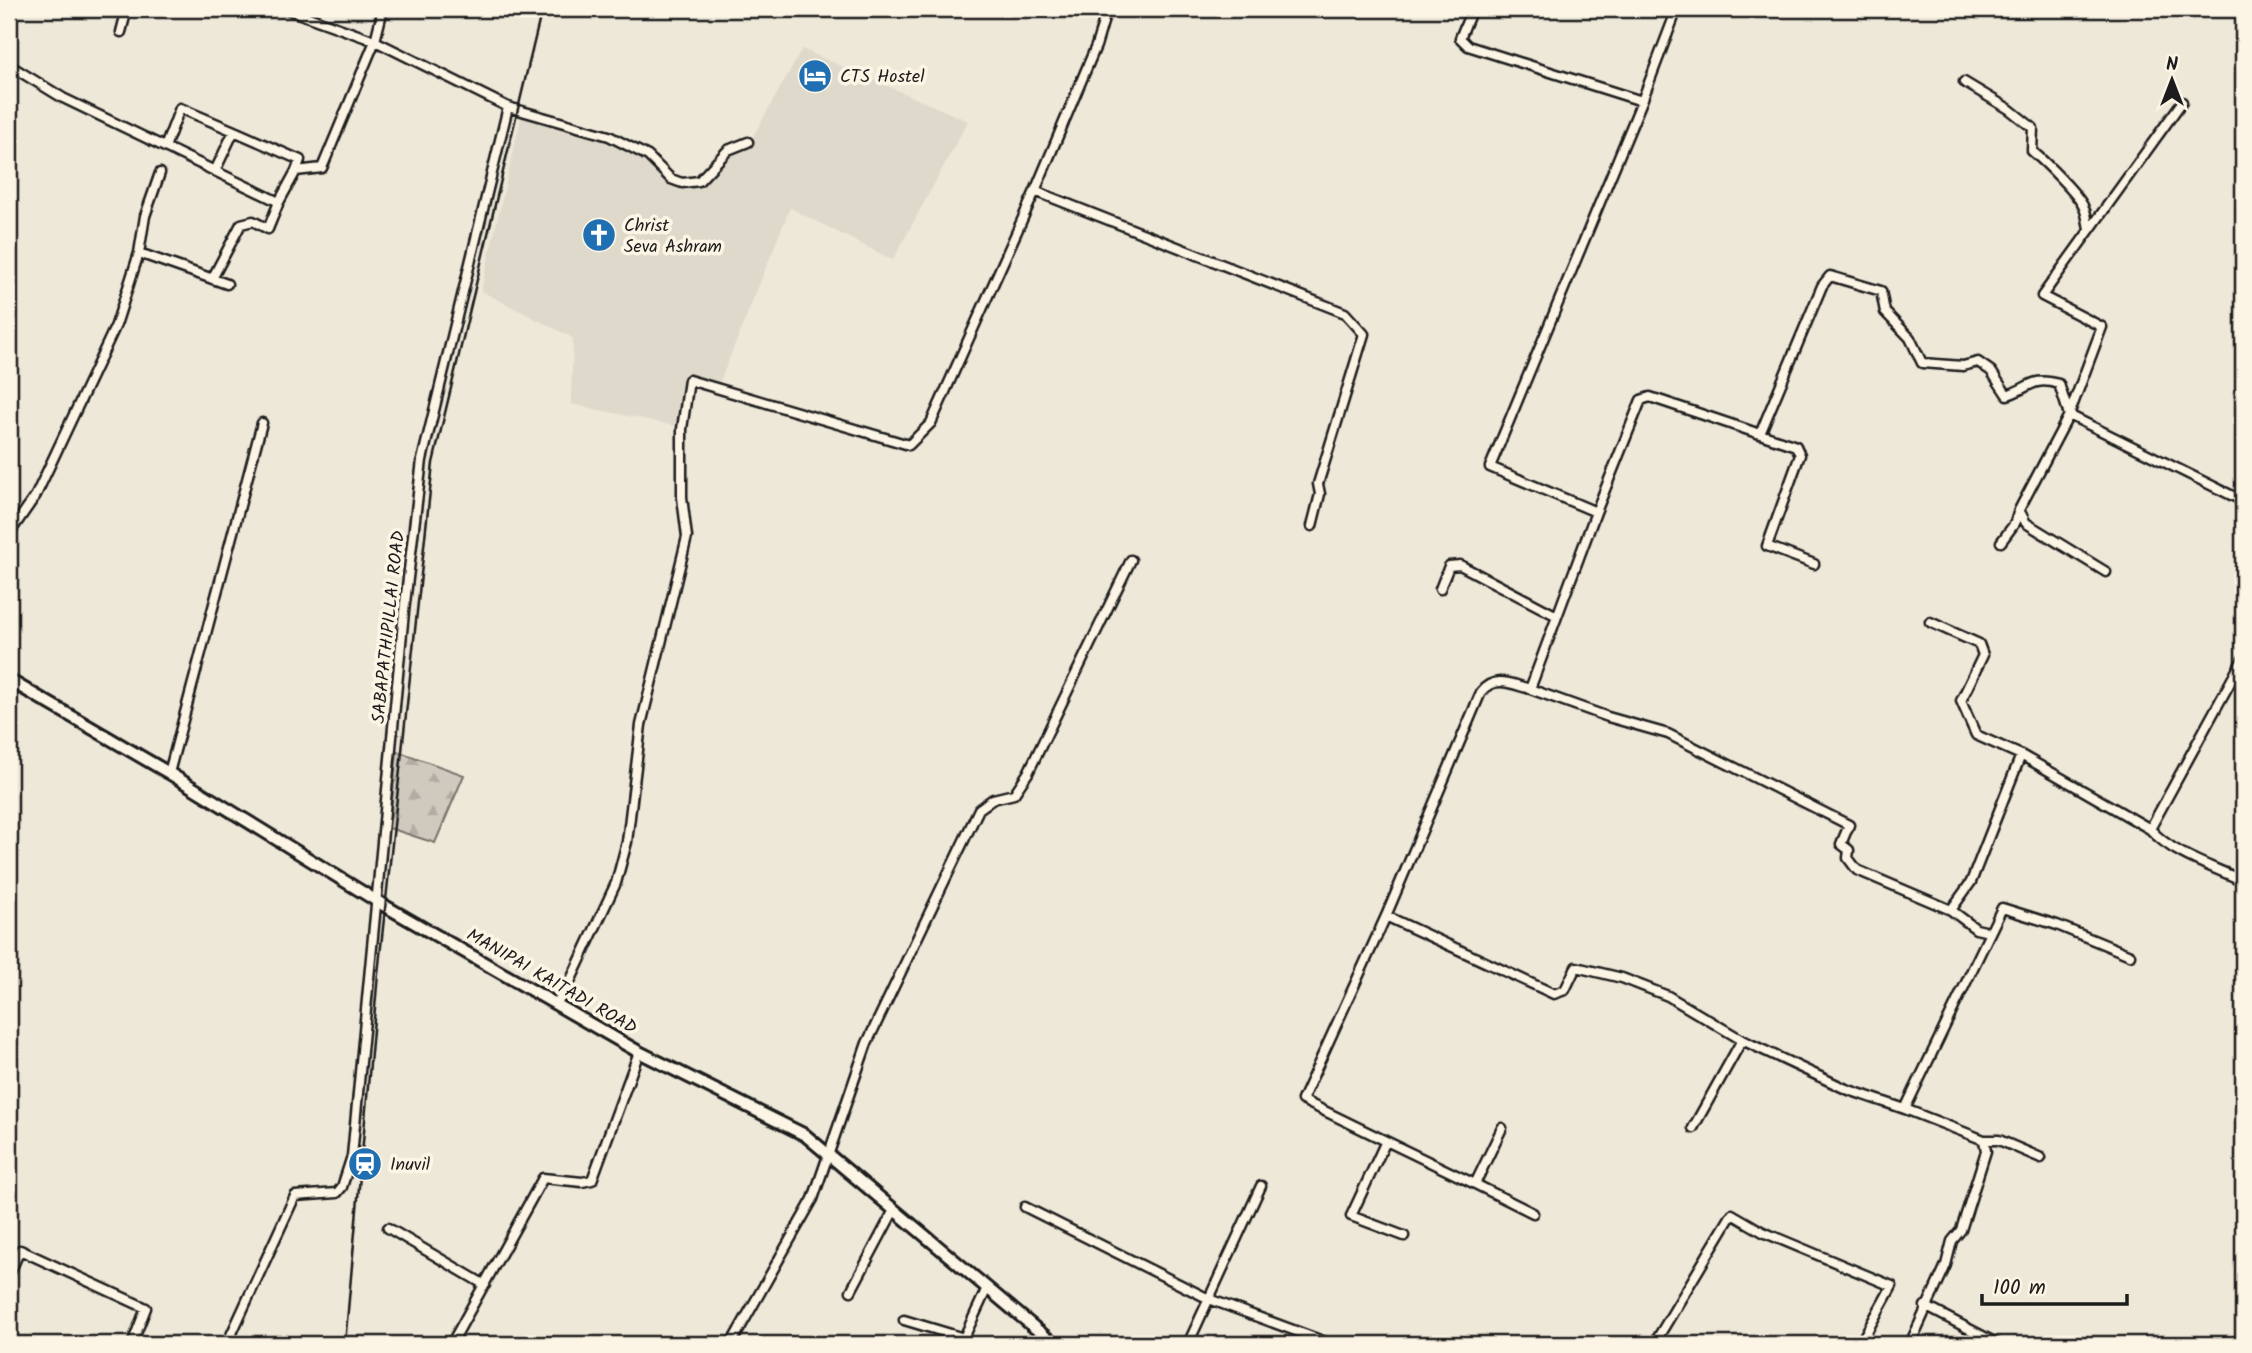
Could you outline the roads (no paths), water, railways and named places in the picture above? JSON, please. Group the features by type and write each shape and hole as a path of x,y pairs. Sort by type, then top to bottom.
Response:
{"main road":[{"name":"MANIPAI KAITADI ROAD","path":"9,680 169,772 378,902 639,1052 805,1135 1054,1344"}],"street":[{"path":"121,32 127,9"},
{"path":"286,9 375,41 508,107 609,136 648,156 671,179 682,183 699,181 728,150 748,142"},
{"path":"296,171 322,168 375,41 383,9"},
{"path":"556,1004 568,986 616,883 627,842 641,724 687,537 682,497 682,429 690,380 909,445 931,424 1035,191 1096,47 1107,9"},
{"path":"1472,9 1460,38 1468,46 1642,101"},
{"path":"1596,512 1490,467 1642,101 1677,9"},
{"path":"9,65 64,98 279,202"},
{"path":"1964,82 2009,109 2033,128 2032,151 2053,168 2068,191 2078,197 2085,209 2089,230"},
{"path":"2001,542 2015,523 2019,510 2069,415 2102,327 2042,296 2182,102"},
{"name":"SABAPATHIPILLAI ROAD","path":"227,1344 295,1195 337,1193 342,1187 352,1156 404,612 422,460 508,107"},
{"path":"165,147 180,108 300,160 268,229 253,221 241,224 212,279"},
{"path":"215,171 234,131"},
{"path":"9,534 36,495 116,325 139,253 145,216 160,173"},
{"path":"1035,191 1345,313 1364,334 1318,484 1320,495 1312,526"},
{"path":"139,253 226,284"},
{"path":"1760,434 1822,286 1830,276 1881,291 1885,312 1910,338 1922,363 1963,366 1978,362 1991,371 2007,395 2023,390 2033,381 2043,379 2059,384 2069,415 2243,501"},
{"path":"1530,689 1640,400 1650,397 1796,446 1800,455 1767,546 1814,564"},
{"path":"169,772 188,710 262,423"},
{"path":"2019,510 2026,523 2106,572"},
{"path":"731,1344 813,1199 867,1043 979,809 993,799 1014,794 1028,773 1131,560"},
{"path":"1440,589 1449,566 1460,565 1558,616"},
{"path":"1930,622 1979,644 1983,655 1961,702 1976,735 2021,755 2150,829 2158,838 2180,851 2243,881"},
{"path":"2150,829 2243,659"},
{"path":"1533,1213 1302,1100 1386,916 1481,692 1489,683 1498,680 1530,689 1608,717 1668,734 1849,825 1841,844 1849,850 1848,858 1857,870 1951,910 1976,929 1989,932"},
{"path":"1951,910 1971,882 2021,755"},
{"path":"1905,1109 2002,908 2057,925 2130,955"},
{"path":"1386,916 1554,994 1565,990 1576,967 1622,978 1668,996 1742,1040 1846,1089 1984,1140 1999,1140 2041,1157"},
{"path":"1693,1128 1742,1040"},
{"path":"448,1344 454,1339 485,1285 543,1178 582,1182 592,1180 639,1052"},
{"path":"1475,1184 1502,1128"},
{"path":"1386,1140 1351,1216 1404,1236"},
{"path":"1910,1344 1925,1306 1946,1265 1952,1241 1961,1230 1986,1151 1984,1140"},
{"path":"1188,1344 1261,1186"},
{"path":"1025,1207 1209,1299 1331,1344"},
{"path":"851,1291 894,1210"},
{"path":"1654,1344 1732,1214 1763,1232 1892,1286 1860,1344"},
{"path":"388,1228 485,1285"},
{"path":"9,1275 20,1250 146,1308 132,1344"},
{"path":"904,1320 963,1340 987,1288"},
{"path":"1925,1306 1998,1344"}],"railway":[{"path":"345,1344 378,974 433,463 542,9"}],"place":[{"name":"CTS Hostel","path":"815,76"},
{"name":"Christ Seva Ashram","path":"599,235"},
{"name":"Inuvil","path":"365,1164"}]}
